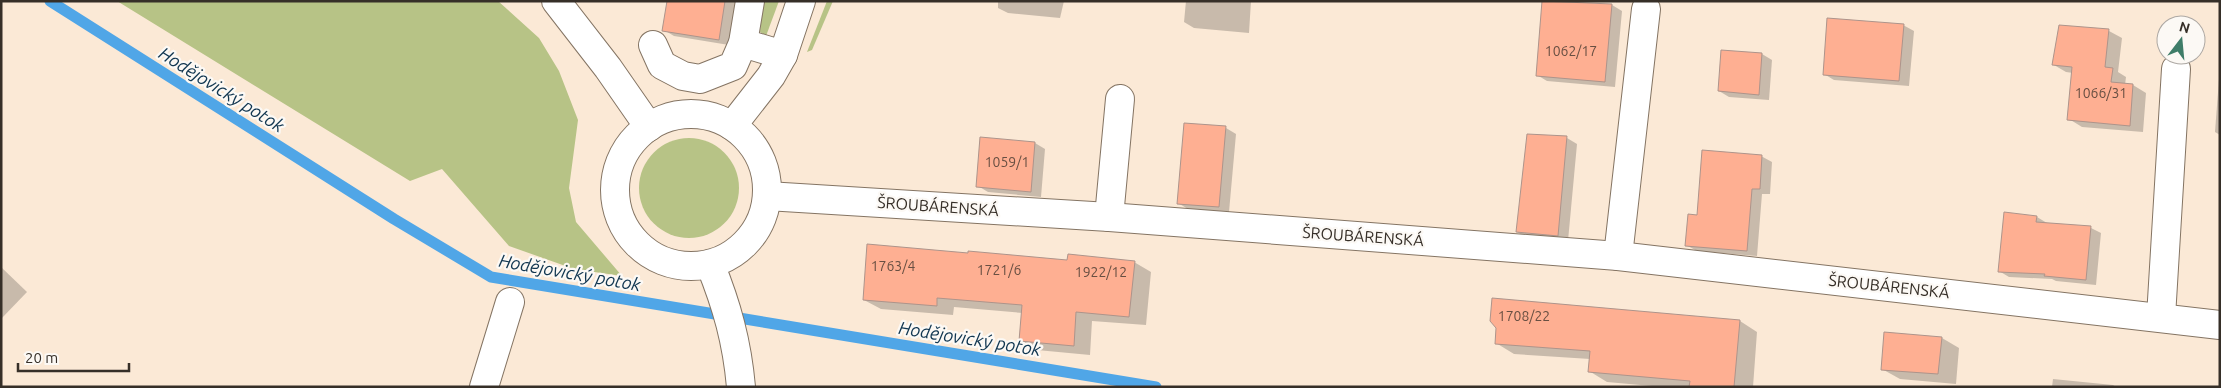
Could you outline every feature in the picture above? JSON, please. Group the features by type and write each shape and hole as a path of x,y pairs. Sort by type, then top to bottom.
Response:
{"street":[{"path":"556,1 608,68 649,127"},
{"path":"653,45 662,65 683,76 700,79 733,66 743,43 750,1"},
{"path":"732,126 771,76 783,55 801,1"},
{"path":"1618,256 1646,9"},
{"path":"743,43 783,55"},
{"path":"2161,317 2176,69"},
{"path":"1109,217 1120,99"},
{"path":"691,114 712,117 732,126 745,136 755,149 767,179 767,196 762,219 750,239 739,250 710,264 689,267 668,263 644,249 633,240 622,222 616,201 615,180 621,159 633,141 649,127 668,118 691,114"},
{"name":"ŠROUBÁRENSKÁ","path":"767,196 1109,217 1618,256 2220,325"},
{"path":"710,264 725,300 738,352 741,387"},
{"path":"484,387 510,302"}],"green space":[{"path":"117,1 498,1 539,38 559,71 578,120 569,188 576,222 622,276 574,269 509,246 442,169 410,181"},
{"path":"763,1 779,1 766,36 760,32"},
{"path":"827,1 833,1 812,50 807,52"},
{"path":"679,138 699,138 708,141 725,152 736,169 739,178 739,198 736,207 725,224 708,235 699,238 679,238 661,230 647,216 639,198 639,178 647,160 661,146"}],"building":[{"path":"667,1 725,1 719,40 662,31"},
{"path":"1542,1 1612,4 1605,82 1536,76"},
{"path":"1827,18 1904,24 1899,81 1823,75"},
{"path":"2059,25 2109,29 2105,67 2113,68 2111,82 2133,84 2130,126 2067,120 2072,67 2052,65"},
{"path":"1721,50 1762,53 1759,95 1718,91"},
{"path":"1184,123 1226,126 1219,207 1177,204"},
{"path":"1527,134 1567,136 1558,236 1516,232"},
{"path":"980,137 1035,142 1031,192 976,187"},
{"path":"1702,150 1762,155 1760,189 1752,189 1747,251 1685,246 1688,214 1697,215"},
{"path":"2004,212 2037,216 2036,222 2091,226 2086,280 2044,276 2045,274 1998,272"},
{"path":"867,244 1067,260 1068,254 1135,261 1129,317 1076,312 1074,346 1019,341 1022,305 937,298 937,306 863,300"},
{"path":"1492,298 1740,320 1734,387 1689,387 1690,381 1588,372 1590,351 1495,344 1496,328 1490,321"},
{"path":"1884,332 1942,337 1938,374 1881,370"}],"waterway":[{"name":"Hodějovický potok","path":"50,1 394,219 491,277 1156,387"}]}
